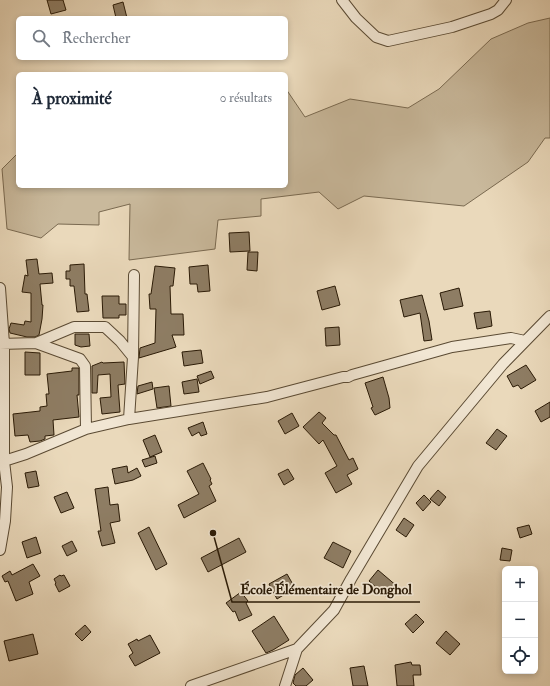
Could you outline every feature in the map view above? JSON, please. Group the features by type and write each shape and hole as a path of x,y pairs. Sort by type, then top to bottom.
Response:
{"street":[{"path":"342,0 356,18 376,37 388,41 452,27 491,14 498,10 506,0"},
{"path":"128,419 133,357 134,275"},
{"path":"0,288 4,461 8,487 5,521 0,550"},
{"path":"285,686 297,649 334,610 418,466 503,364 550,316"},
{"path":"2,344 36,343 74,327 105,327 120,341 133,357"},
{"path":"4,461 26,454 86,429 128,419 267,397 348,377 452,347 511,338 525,341"},
{"path":"36,343 80,359 85,366 86,429"},
{"path":"191,686 297,649"}],"shaded area":[{"path":"550,18 550,138 545,138 528,162 464,206 364,196 338,209 319,192 261,199 261,216 218,220 215,249 129,260 130,204 99,212 99,225 58,224 41,238 7,229 2,169 16,155 16,188 288,188 288,92 305,117 350,99 408,108 439,89 491,39 528,23"}],"building":[{"path":"47,0 63,0 66,10 51,14"},
{"path":"123,2 126,16 116,16 113,5"},
{"path":"249,232 250,251 230,252 229,233"},
{"path":"248,252 258,252 257,271 247,270"},
{"path":"37,259 39,274 52,273 53,283 40,284 43,305 39,335 35,337 27,337 10,333 9,329 11,323 24,325 25,321 31,322 31,293 22,292 25,275 28,276 26,260"},
{"path":"84,264 85,294 87,294 89,311 77,312 74,286 70,286 70,279 66,279 66,271 70,271 70,265"},
{"path":"208,265 210,291 198,292 197,284 190,284 189,267"},
{"path":"155,266 175,268 173,286 170,286 171,314 183,314 184,335 172,335 176,347 139,358 140,348 155,343 156,309 150,309 149,294 151,294"},
{"path":"335,286 340,305 322,310 317,291"},
{"path":"459,288 463,306 444,310 440,293"},
{"path":"422,295 432,340 424,341 420,313 404,317 400,300"},
{"path":"102,296 119,296 119,304 126,304 126,315 119,315 119,318 103,318"},
{"path":"490,311 492,326 477,329 474,313"},
{"path":"339,327 340,345 326,346 325,328"},
{"path":"75,334 89,334 90,346 81,347 75,345"},
{"path":"201,350 203,363 184,366 182,352"},
{"path":"25,352 40,353 40,375 25,375"},
{"path":"102,362 124,362 125,384 118,385 120,412 102,414 100,398 111,397 110,374 98,375 97,393 92,393 92,366"},
{"path":"526,365 536,380 521,389 518,385 513,387 507,376"},
{"path":"72,368 79,368 79,395 77,395 79,417 53,420 54,435 45,436 45,439 40,441 30,442 28,435 15,436 13,414 40,411 40,407 47,406 46,394 49,394 47,374 72,371"},
{"path":"211,371 214,378 200,384 197,376"},
{"path":"383,377 389,398 390,408 375,415 371,408 373,407 365,383"},
{"path":"197,379 199,392 184,394 182,382"},
{"path":"152,382 153,389 137,394 138,386"},
{"path":"169,386 171,406 157,408 154,388"},
{"path":"550,402 550,417 541,422 535,411"},
{"path":"319,412 326,418 322,423 334,435 336,435 349,460 353,458 358,469 347,475 352,484 336,493 325,473 337,466 323,440 319,444 303,427"},
{"path":"292,413 299,426 285,434 278,421"},
{"path":"203,422 207,434 201,436 199,432 192,436 188,428"},
{"path":"497,429 507,436 496,450 486,443"},
{"path":"155,435 162,452 150,457 143,440"},
{"path":"155,456 157,463 145,467 142,460"},
{"path":"203,463 211,479 212,484 209,486 216,501 184,518 178,505 199,494 187,471"},
{"path":"127,466 128,473 137,468 141,476 133,480 115,484 112,469"},
{"path":"288,469 294,479 284,485 278,474"},
{"path":"36,471 39,486 28,488 25,473"},
{"path":"108,487 110,505 118,504 120,521 110,523 115,543 102,546 98,531 101,531 95,489"},
{"path":"438,490 446,497 439,506 430,499"},
{"path":"67,492 74,508 61,513 54,497"},
{"path":"424,495 431,502 423,511 416,503"},
{"path":"404,518 414,525 406,537 396,530"},
{"path":"529,525 532,534 520,538 517,528"},
{"path":"149,527 167,564 156,570 138,533"},
{"path":"36,537 41,553 27,558 22,542"},
{"path":"239,538 246,552 208,572 201,558"},
{"path":"72,541 77,551 67,556 62,546"},
{"path":"333,542 351,551 343,568 324,558"},
{"path":"502,548 512,550 510,561 500,560"},
{"path":"33,564 40,576 29,582 33,594 16,601 8,581 5,582 2,576 10,571 12,575"},
{"path":"378,570 398,587 388,598 369,581"},
{"path":"287,574 295,588 277,599 269,584"},
{"path":"60,575 64,575 70,586 59,592 54,579"},
{"path":"241,592 248,601 246,603 252,615 239,621 235,611 233,612 226,603"},
{"path":"416,614 424,622 413,633 405,624"},
{"path":"274,616 289,640 266,653 252,631"},
{"path":"85,625 91,632 82,641 75,634"},
{"path":"446,631 460,644 450,655 436,643"},
{"path":"33,634 38,654 9,661 4,641"},
{"path":"150,635 160,653 135,666 129,656 133,653 128,644 137,639 138,641"},
{"path":"411,662 412,665 420,665 421,675 413,675 414,686 397,686 395,665"},
{"path":"364,666 368,686 353,686 350,668"},
{"path":"303,668 313,680 306,686 296,686 293,683 295,675"}],"place":[{"name":"École Élémentaire de Donghol","path":"213,533"}]}
